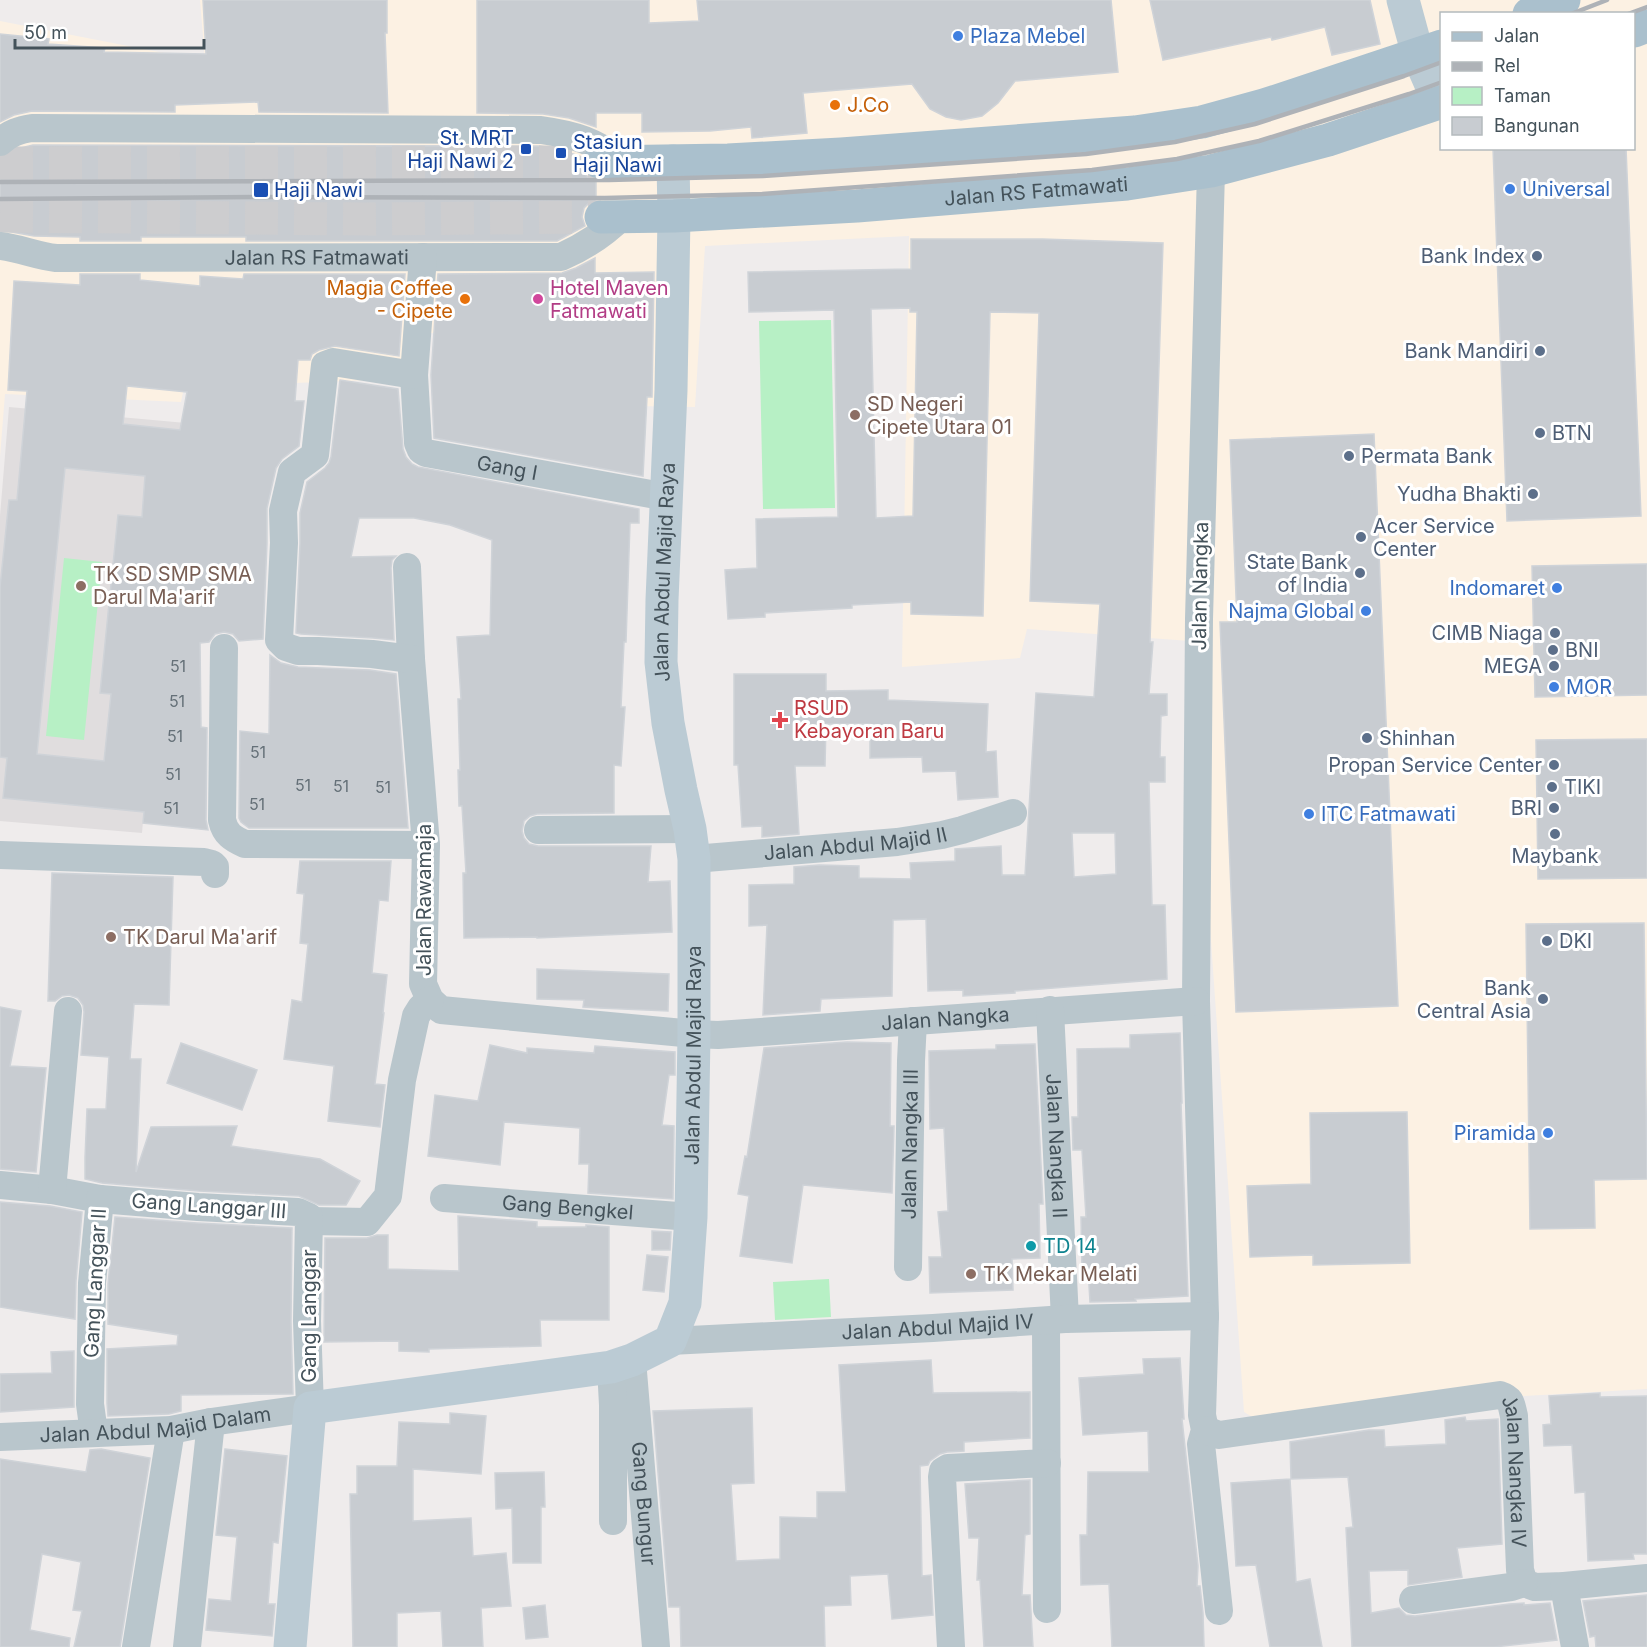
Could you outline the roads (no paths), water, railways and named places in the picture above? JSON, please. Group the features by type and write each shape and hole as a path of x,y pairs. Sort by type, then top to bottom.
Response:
{"main road":[{"path":"1534,12 1564,0"},
{"path":"611,162 728,160 841,154 1135,132 1202,122 1264,105 1430,50"},
{"name":"Jalan RS Fatmawati","path":"612,217 857,206 1127,184 1210,171 1328,140 1440,102"}],"street":[{"path":"1402,0 1430,50 1440,102"},
{"path":"0,142 19,130 32,128 541,130 578,136 606,150 611,162"},
{"name":"Jalan Abdul Majid Raya","path":"670,1341 686,1303 691,1217 694,1034 692,844 668,723 661,662 671,390 673,161"},
{"name":"Jalan Nangka","path":"1210,171 1198,619 1196,1001 1205,1316 1202,1415 1205,1430 1201,1444 1219,1611"},
{"name":"Jalan RS Fatmawati","path":"0,246 38,256 56,258 561,257 588,244 612,226 612,217"},
{"name":"Gang I","path":"423,257 414,375 418,443 421,450 426,453 667,497"},
{"path":"411,659 372,654 298,651 286,647 279,640 284,543 283,511 292,472 315,455 325,365 333,362 414,375"},
{"name":"Jalan Rawamaja","path":"407,567 411,659 426,845 423,984 430,1000 441,1010 694,1034"},
{"path":"224,648 222,820 225,831 229,835 245,844 426,845"},
{"name":"Jalan Abdul Majid II","path":"538,830 692,844 897,842 962,830 1013,813"},
{"path":"0,855 204,862 215,867 215,874"},
{"name":"Gang Langgar III","path":"100,1199 198,1208 298,1212 307,1215 310,1223 367,1222 388,1196 402,1080 416,1016 430,1000"},
{"name":"Jalan Nangka","path":"694,1034 718,1035 1196,1001"},
{"name":"Jalan Nangka II","path":"1047,1609 1047,1463 1056,1320 1050,1010"},
{"path":"52,1190 68,1011"},
{"name":"Jalan Nangka III","path":"908,1266 913,1021"},
{"name":"Gang Langgar II","path":"0,1185 52,1190 100,1199 92,1283 90,1404 94,1433"},
{"name":"Gang Bengkel","path":"444,1198 691,1217"},
{"name":"Gang Langgar","path":"310,1223 307,1321 310,1408"},
{"name":"Jalan Abdul Majid IV","path":"670,1341 1056,1320 1205,1316"},
{"path":"290,1647 310,1408 622,1364 670,1341"},
{"path":"613,1521 614,1405 622,1364"},
{"name":"Gang Bungur","path":"622,1364 656,1647"},
{"name":"Jalan Nangka IV","path":"1205,1430 1219,1435 1500,1395 1508,1398 1514,1416 1520,1570 1524,1583"},
{"name":"Jalan Abdul Majid Dalam","path":"0,1437 171,1430 310,1408"},
{"path":"187,1647 211,1422"},
{"path":"136,1647 171,1430"},
{"path":"951,1647 942,1477 944,1471 948,1468 1047,1463"},
{"path":"1413,1600 1511,1587 1524,1583 1535,1587 1564,1586 1647,1578"},
{"path":"1564,1586 1575,1647"}],"tunnel":[{"path":"0,163 599,162"},
{"path":"0,216 369,219 601,217"}],"railway":[{"path":"1576,12 1607,0"},
{"path":"1633,12 1647,7"},
{"path":"0,182 609,180 763,176 1086,154 1175,142 1255,124 1440,63"},
{"path":"0,199 605,198 762,194 1092,170 1177,159 1259,141 1440,83"}],"place":[{"name":"Plaza Mebel","path":"958,36"},
{"name":"J.Co","path":"835,105"},
{"name":"St. MRT Haji Nawi 2","path":"526,149"},
{"name":"Stasiun Haji Nawi","path":"561,153"},
{"name":"Universal","path":"1510,189"},
{"name":"Haji Nawi","path":"261,190"},
{"name":"Bank Index","path":"1537,256"},
{"name":"Magia Coffee - Cipete","path":"465,299"},
{"name":"Hotel Maven Fatmawati","path":"538,299"},
{"name":"Bank Mandiri","path":"1540,351"},
{"name":"SD Negeri Cipete Utara 01","path":"855,415"},
{"name":"BTN","path":"1540,433"},
{"name":"Permata Bank","path":"1349,456"},
{"name":"Yudha Bhakti","path":"1533,494"},
{"name":"Acer Service Center","path":"1361,537"},
{"name":"State Bank of India","path":"1360,573"},
{"name":"TK SD SMP SMA Darul Ma'arif","path":"81,586"},
{"name":"Indomaret","path":"1557,588"},
{"name":"Najma Global","path":"1366,611"},
{"name":"CIMB Niaga","path":"1555,633"},
{"name":"BNI","path":"1553,650"},
{"name":"MEGA","path":"1554,666"},
{"name":"MOR","path":"1554,687"},
{"name":"RSUD Kebayoran Baru","path":"780,720"},
{"name":"Shinhan","path":"1367,738"},
{"name":"Propan Service Center","path":"1554,765"},
{"name":"TIKI","path":"1552,787"},
{"name":"BRI","path":"1554,808"},
{"name":"ITC Fatmawati","path":"1309,814"},
{"name":"Maybank","path":"1555,834"},
{"name":"TK Darul Ma'arif","path":"111,937"},
{"name":"DKI","path":"1547,941"},
{"name":"Bank Central Asia","path":"1543,999"},
{"name":"Piramida","path":"1548,1133"},
{"name":"TD 14","path":"1031,1246"},
{"name":"TK Mekar Melati","path":"971,1274"}]}
